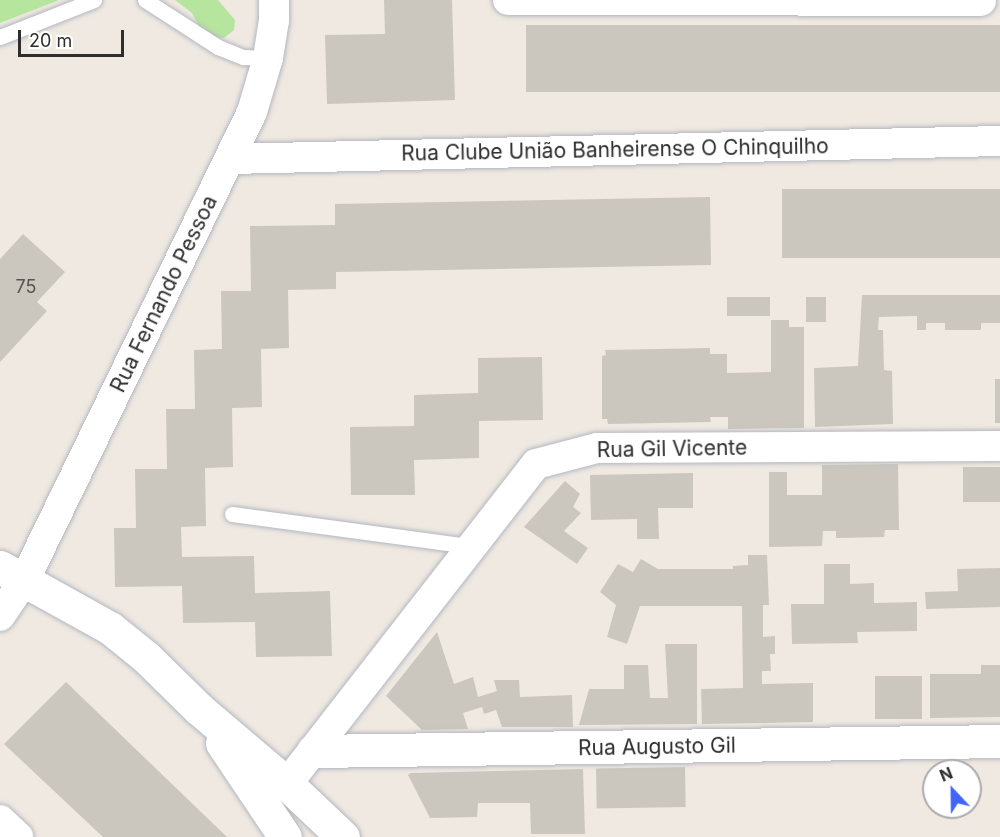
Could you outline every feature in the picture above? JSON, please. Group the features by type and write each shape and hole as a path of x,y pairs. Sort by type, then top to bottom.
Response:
{"main road":[{"path":"13,573 110,628 146,657 199,709 287,784 343,837"},
{"path":"199,709 285,837"},
{"name":"Rua Augusto Gil","path":"313,751 1000,741"}],"street":[{"name":"Rua Fernando Pessoa","path":"0,616 13,573 230,159 252,112 268,58 274,21 274,0"},
{"path":"508,0 981,1"},
{"name":"Rua Clube União Banheirense O Chinquilho","path":"230,159 1000,141"},
{"name":"Rua Gil Vicente","path":"287,784 536,464 597,448 1000,446"},
{"path":"0,820 18,837"}],"lane":[{"path":"0,36 94,0"},
{"path":"145,0 218,47 243,57 268,58"},
{"path":"232,514 470,546"}],"green space":[{"path":"0,0 59,0 0,23"},
{"path":"175,0 218,0 235,20 234,30 224,38 214,37 200,28 192,13"}],"building":[{"path":"384,0 452,0 455,100 327,104 325,35 385,34"},
{"path":"526,25 1000,25 1000,92 526,92"},
{"path":"782,189 1000,189 1000,258 782,258"},
{"path":"710,197 711,265 336,272 336,289 288,290 289,348 261,349 262,407 232,408 233,467 205,468 206,526 181,527 182,557 254,556 255,593 330,591 332,656 256,657 255,622 183,623 182,586 115,587 114,528 136,528 135,469 167,469 166,409 195,409 194,350 222,349 221,291 251,291 250,226 335,225 335,204"},
{"path":"23,234 65,272 37,302 47,311 0,362 0,259"},
{"path":"862,295 1000,295 1000,323 981,323 981,330 945,330 945,323 926,323 926,330 917,330 917,316 879,317 878,330 883,330 884,370 892,371 893,424 815,427 814,368 858,366"},
{"path":"727,297 770,297 770,316 727,316"},
{"path":"806,297 826,297 826,322 806,322"},
{"path":"771,320 789,320 789,327 804,327 804,428 728,429 728,417 710,417 711,422 608,424 607,419 602,419 602,356 606,355 605,350 710,348 710,354 727,354 727,373 771,372"},
{"path":"542,357 543,420 479,421 479,458 414,460 415,495 351,495 350,427 414,426 414,395 478,393 478,358"},
{"path":"995,379 1000,379 1000,423 995,423"},
{"path":"898,464 899,530 885,530 884,537 836,538 836,531 823,531 822,546 769,547 769,472 787,472 787,495 822,495 822,465"},
{"path":"963,467 1000,467 1000,502 963,502"},
{"path":"693,473 693,508 658,508 659,539 637,539 637,519 591,520 590,475"},
{"path":"565,481 580,494 573,507 581,513 564,531 588,548 577,564 524,527"},
{"path":"748,555 767,555 769,605 763,605 763,637 775,636 775,654 770,654 771,671 762,671 762,684 813,683 813,722 702,724 701,689 743,688 742,606 640,606 627,644 607,637 616,605 600,592 618,564 633,572 641,559 658,569 733,569 733,566 748,565"},
{"path":"824,564 850,564 850,584 874,583 874,603 917,602 917,631 857,632 858,643 792,644 791,604 824,604"},
{"path":"1000,568 1000,607 926,609 925,592 958,591 957,569"},
{"path":"437,632 454,684 473,677 478,697 497,691 494,680 519,680 520,697 572,695 573,727 502,727 496,710 484,714 482,707 463,713 468,729 422,730 386,696"},
{"path":"665,644 697,644 697,724 579,725 589,689 624,689 624,665 648,665 650,698 668,698"},
{"path":"981,665 1000,665 1000,717 930,718 930,674 981,674"},
{"path":"875,676 922,676 922,719 875,719"},
{"path":"66,682 227,837 103,837 4,744"},
{"path":"685,767 686,807 597,809 596,769"},
{"path":"583,769 585,834 531,834 530,803 478,803 477,817 430,818 408,775 411,773"}]}
